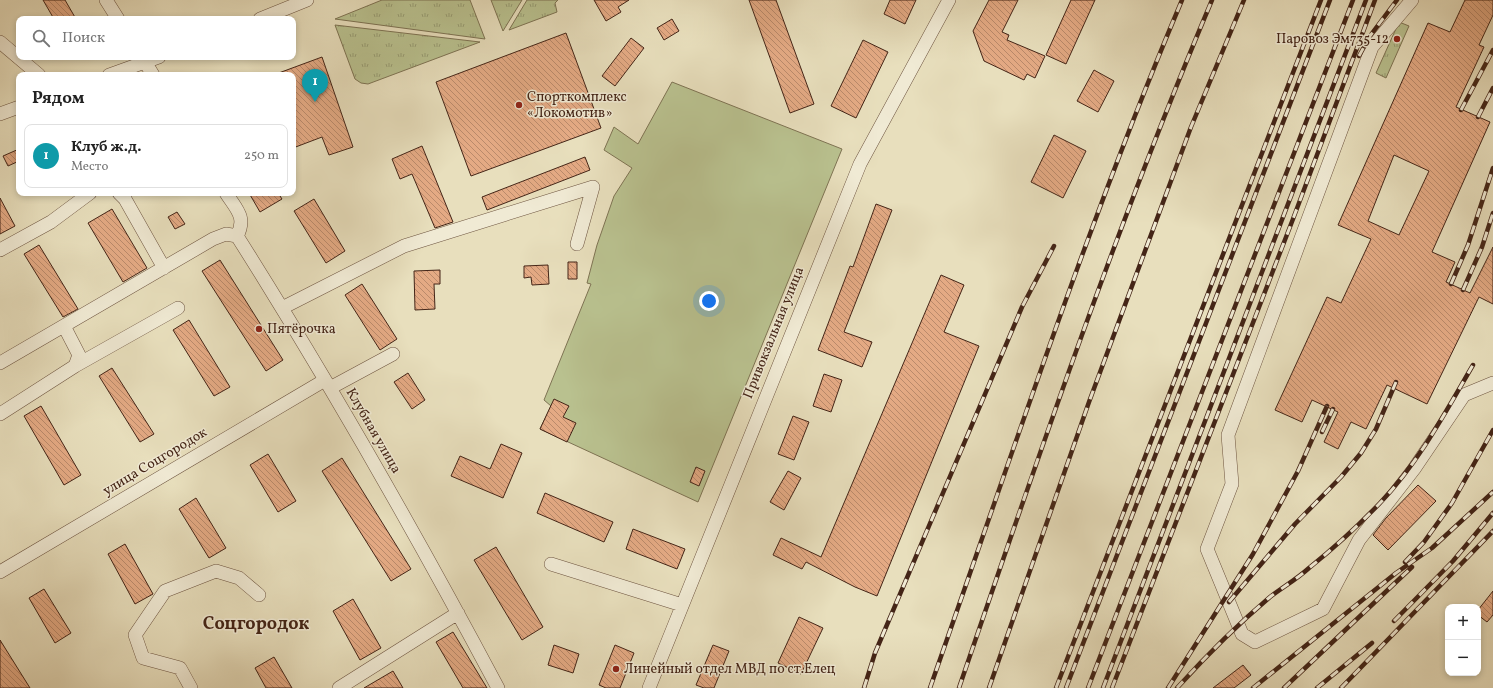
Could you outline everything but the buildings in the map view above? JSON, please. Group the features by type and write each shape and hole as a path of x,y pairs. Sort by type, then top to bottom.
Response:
{"street":[{"path":"106,0 116,16"},
{"path":"267,16 307,0"},
{"name":"Привокзальная улица","path":"649,688 860,164 949,0"},
{"path":"1412,0 1372,47 1228,435 1232,484 1207,549 1242,634 1255,642 1323,609 1359,540 1414,469 1464,395 1493,383"},
{"path":"0,42 16,56"},
{"path":"21,60 35,72"},
{"path":"116,72 143,60 151,72"},
{"path":"0,114 16,108"},
{"path":"282,308 404,246 593,187 577,244"},
{"path":"0,250 51,222 86,196"},
{"path":"122,196 164,268"},
{"path":"0,363 213,239 226,234 237,236 242,227 242,219 228,196"},
{"name":"Клубная улица","path":"237,236 328,384 458,613 498,688"},
{"path":"0,414 75,366 178,308"},
{"path":"64,326 79,355 75,366"},
{"name":"улица Соцгородок","path":"0,572 328,384 393,354"},
{"path":"551,564 682,605"},
{"path":"191,688 180,668 143,658 135,636 165,592 216,571 239,578 259,595"},
{"path":"339,688 458,613"}],"green space":[{"path":"382,0 470,0 485,39 335,19"},
{"path":"491,0 522,0 503,31"},
{"path":"527,0 558,0 555,3 557,12 509,30"},
{"path":"1399,22 1409,26 1386,78 1376,73"},
{"path":"335,25 480,42 368,84 361,83 355,79"},
{"path":"672,82 842,149 698,502 540,429 551,406 544,400 591,284 587,283 597,245 614,196 632,168 604,150 614,127 638,144"}],"railway":[{"path":"930,688 1082,256 1147,85 1182,0"},
{"path":"959,688 1018,515 1111,256 1177,85 1212,0"},
{"path":"989,688 1089,402 1191,127 1244,0"},
{"path":"1056,688 1321,0"},
{"path":"1066,688 1330,0"},
{"path":"1088,688 1353,0"},
{"path":"1103,688 1366,0"},
{"path":"1112,688 1293,219 1375,0"},
{"path":"1359,56 1370,36 1397,0"},
{"path":"1461,110 1493,50"},
{"path":"1478,117 1493,88"},
{"path":"1451,284 1468,245 1493,168"},
{"path":"1463,290 1482,247 1493,213"},
{"path":"864,688 875,653 1022,307 1054,246"},
{"path":"1177,688 1210,653 1270,597 1300,576 1328,553 1380,503 1407,471 1431,437 1473,365"},
{"path":"1229,602 1295,524 1341,477 1361,453 1376,429 1396,382"},
{"path":"1168,688 1253,554 1298,471 1327,406"},
{"path":"1322,432 1333,409"},
{"path":"1405,562 1424,542 1452,503 1493,430"},
{"path":"1253,688 1396,573 1432,548 1493,492"},
{"path":"1394,621 1453,561 1493,513"},
{"path":"1341,688 1493,531"},
{"path":"1284,688 1412,567"},
{"path":"1317,688 1372,643"}],"place":[{"name":"Паровоз Эм735-12","path":"1397,39"},
{"name":"Клуб ж.д.","path":"315,102"},
{"name":"Спорткомплекс «Локомотив»","path":"519,105"},
{"name":"Пятёрочка","path":"259,329"},
{"name":"Линейный отдел МВД по ст.Елец","path":"616,669"}],"district":[{"name":"Соцгородок","path":"256,624"}]}
